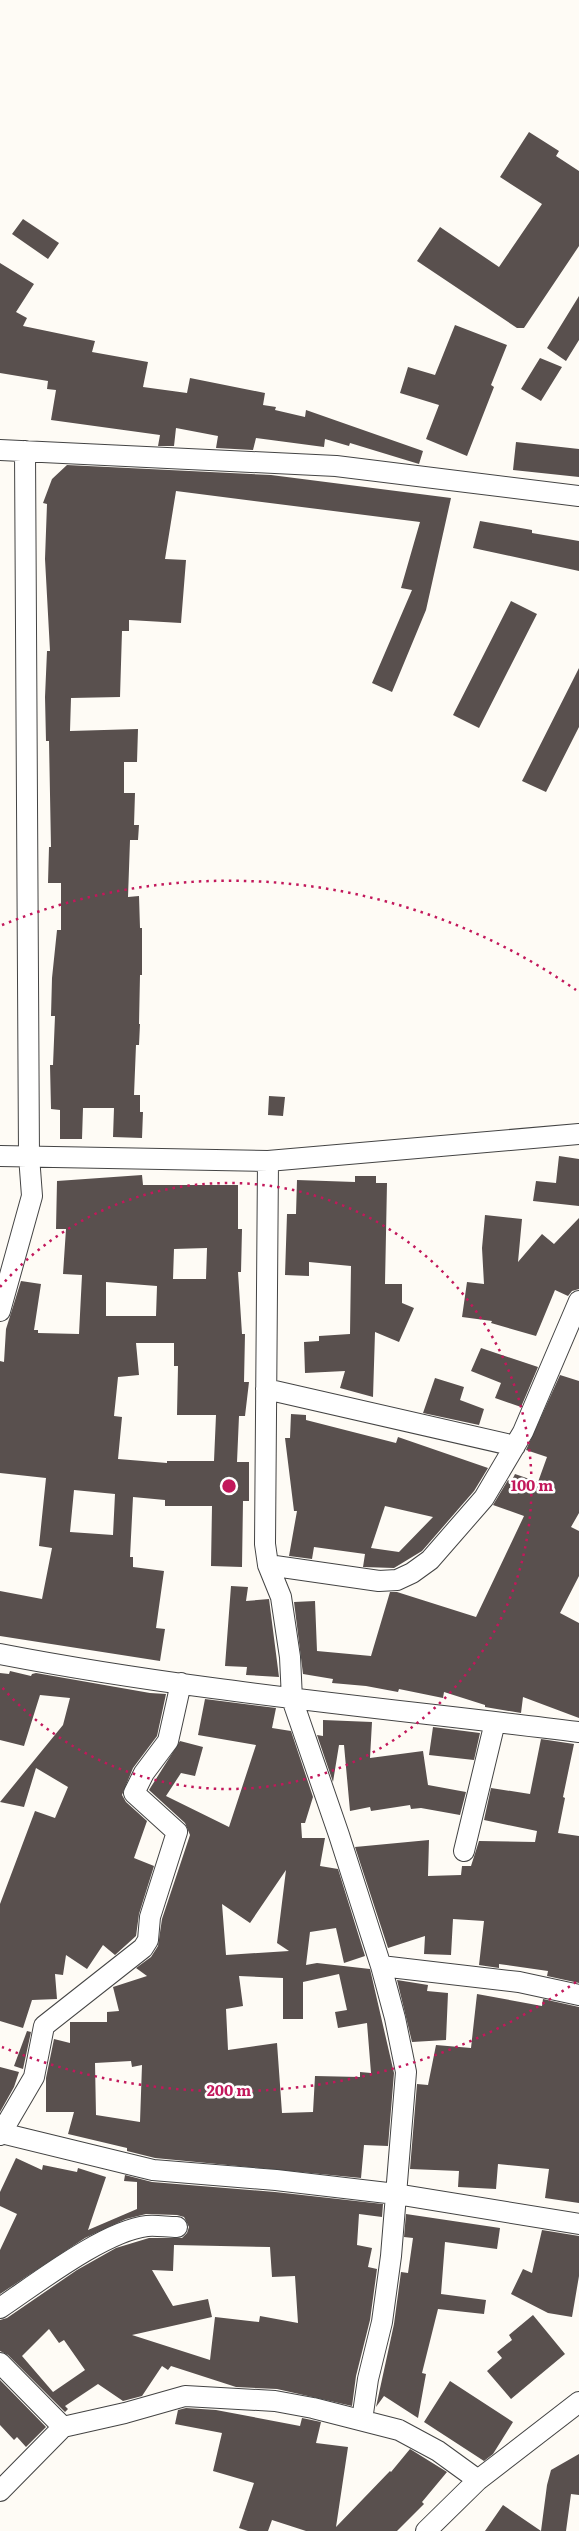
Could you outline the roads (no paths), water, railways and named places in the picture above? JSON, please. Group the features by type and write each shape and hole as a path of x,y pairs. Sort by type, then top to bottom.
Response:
{"street":[{"path":"0,450 336,466 579,496"},
{"path":"0,1311 32,1196 29,1156 25,451"},
{"path":"0,1156 268,1161 579,1134"},
{"path":"268,1161 265,1544 268,1565 281,1597 290,1657 292,1699 339,1835 381,1966 395,2018 406,2072 392,2256 382,2322 368,2379 362,2420"},
{"path":"268,1565 379,1580 398,1580 430,1560 484,1498 515,1446 523,1432 579,1301"},
{"path":"266,1389 515,1446"},
{"path":"0,1654 74,1668 292,1699 579,1732"},
{"path":"181,1683 168,1741 144,1773 134,1793 177,1832 150,1917 148,1940 143,1948 44,2026 34,2077 1,2134 153,2170 276,2180 396,2194 579,2224"},
{"path":"464,1851 496,1722"},
{"path":"381,1966 519,1982 579,1995"},
{"path":"0,2308 82,2253 127,2230 147,2226 177,2227"},
{"path":"0,2363 63,2427"},
{"path":"0,2491 63,2427 125,2413 185,2396 275,2401 399,2430 438,2451 478,2480"},
{"path":"426,2531 478,2480 579,2402"}]}
